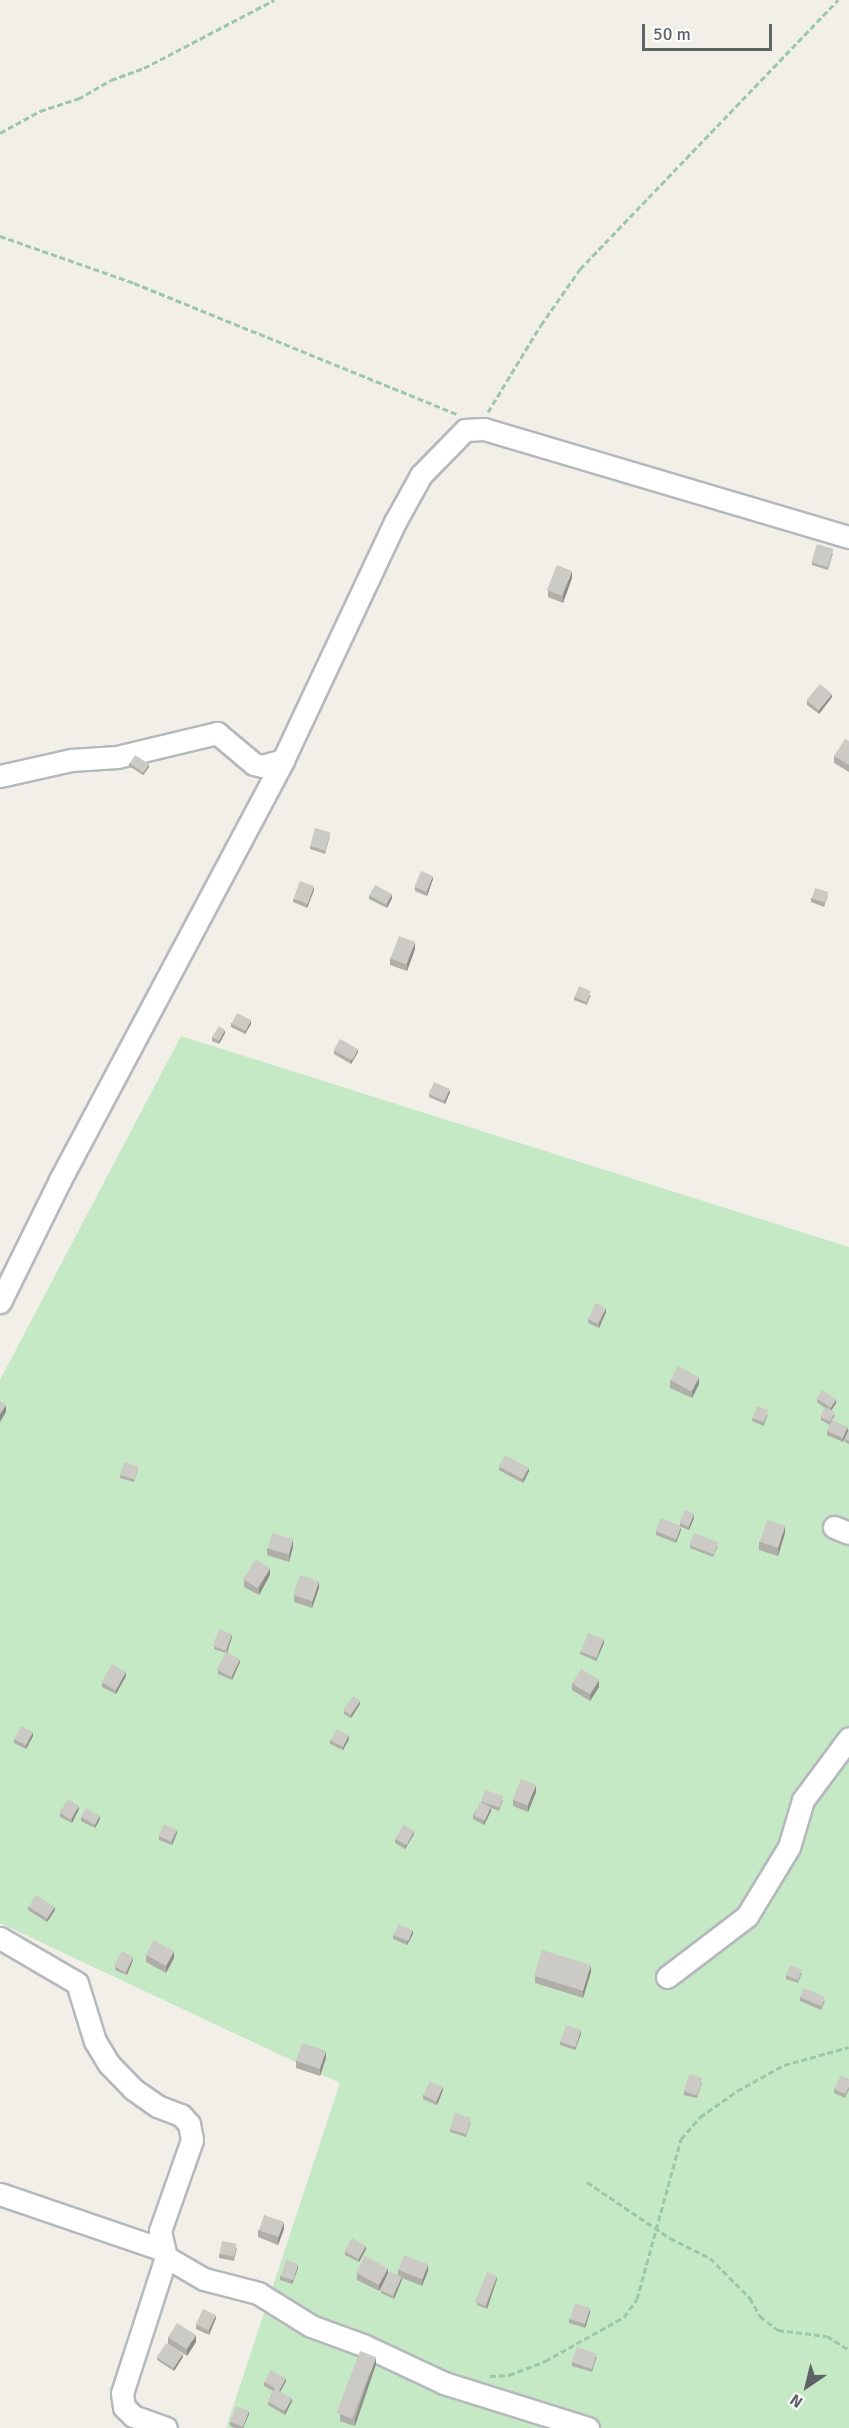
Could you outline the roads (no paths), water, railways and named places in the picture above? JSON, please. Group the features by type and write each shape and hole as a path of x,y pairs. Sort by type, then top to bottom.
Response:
{"street":[{"path":"0,1302 60,1179 283,760 421,475 465,430 484,429 849,537"},
{"path":"0,776 71,760 117,757 217,733 254,764 262,766 283,760"},
{"path":"668,1977 747,1916 789,1847 802,1800 849,1738"},
{"path":"0,1938 77,1983 95,2041 109,2064 134,2089 158,2106 181,2115 189,2124 192,2140 159,2231 165,2253 122,2393 124,2406 133,2416 166,2428"},
{"path":"0,2194 165,2253 204,2278 258,2293 311,2326 363,2345 444,2383 588,2428"}]}
